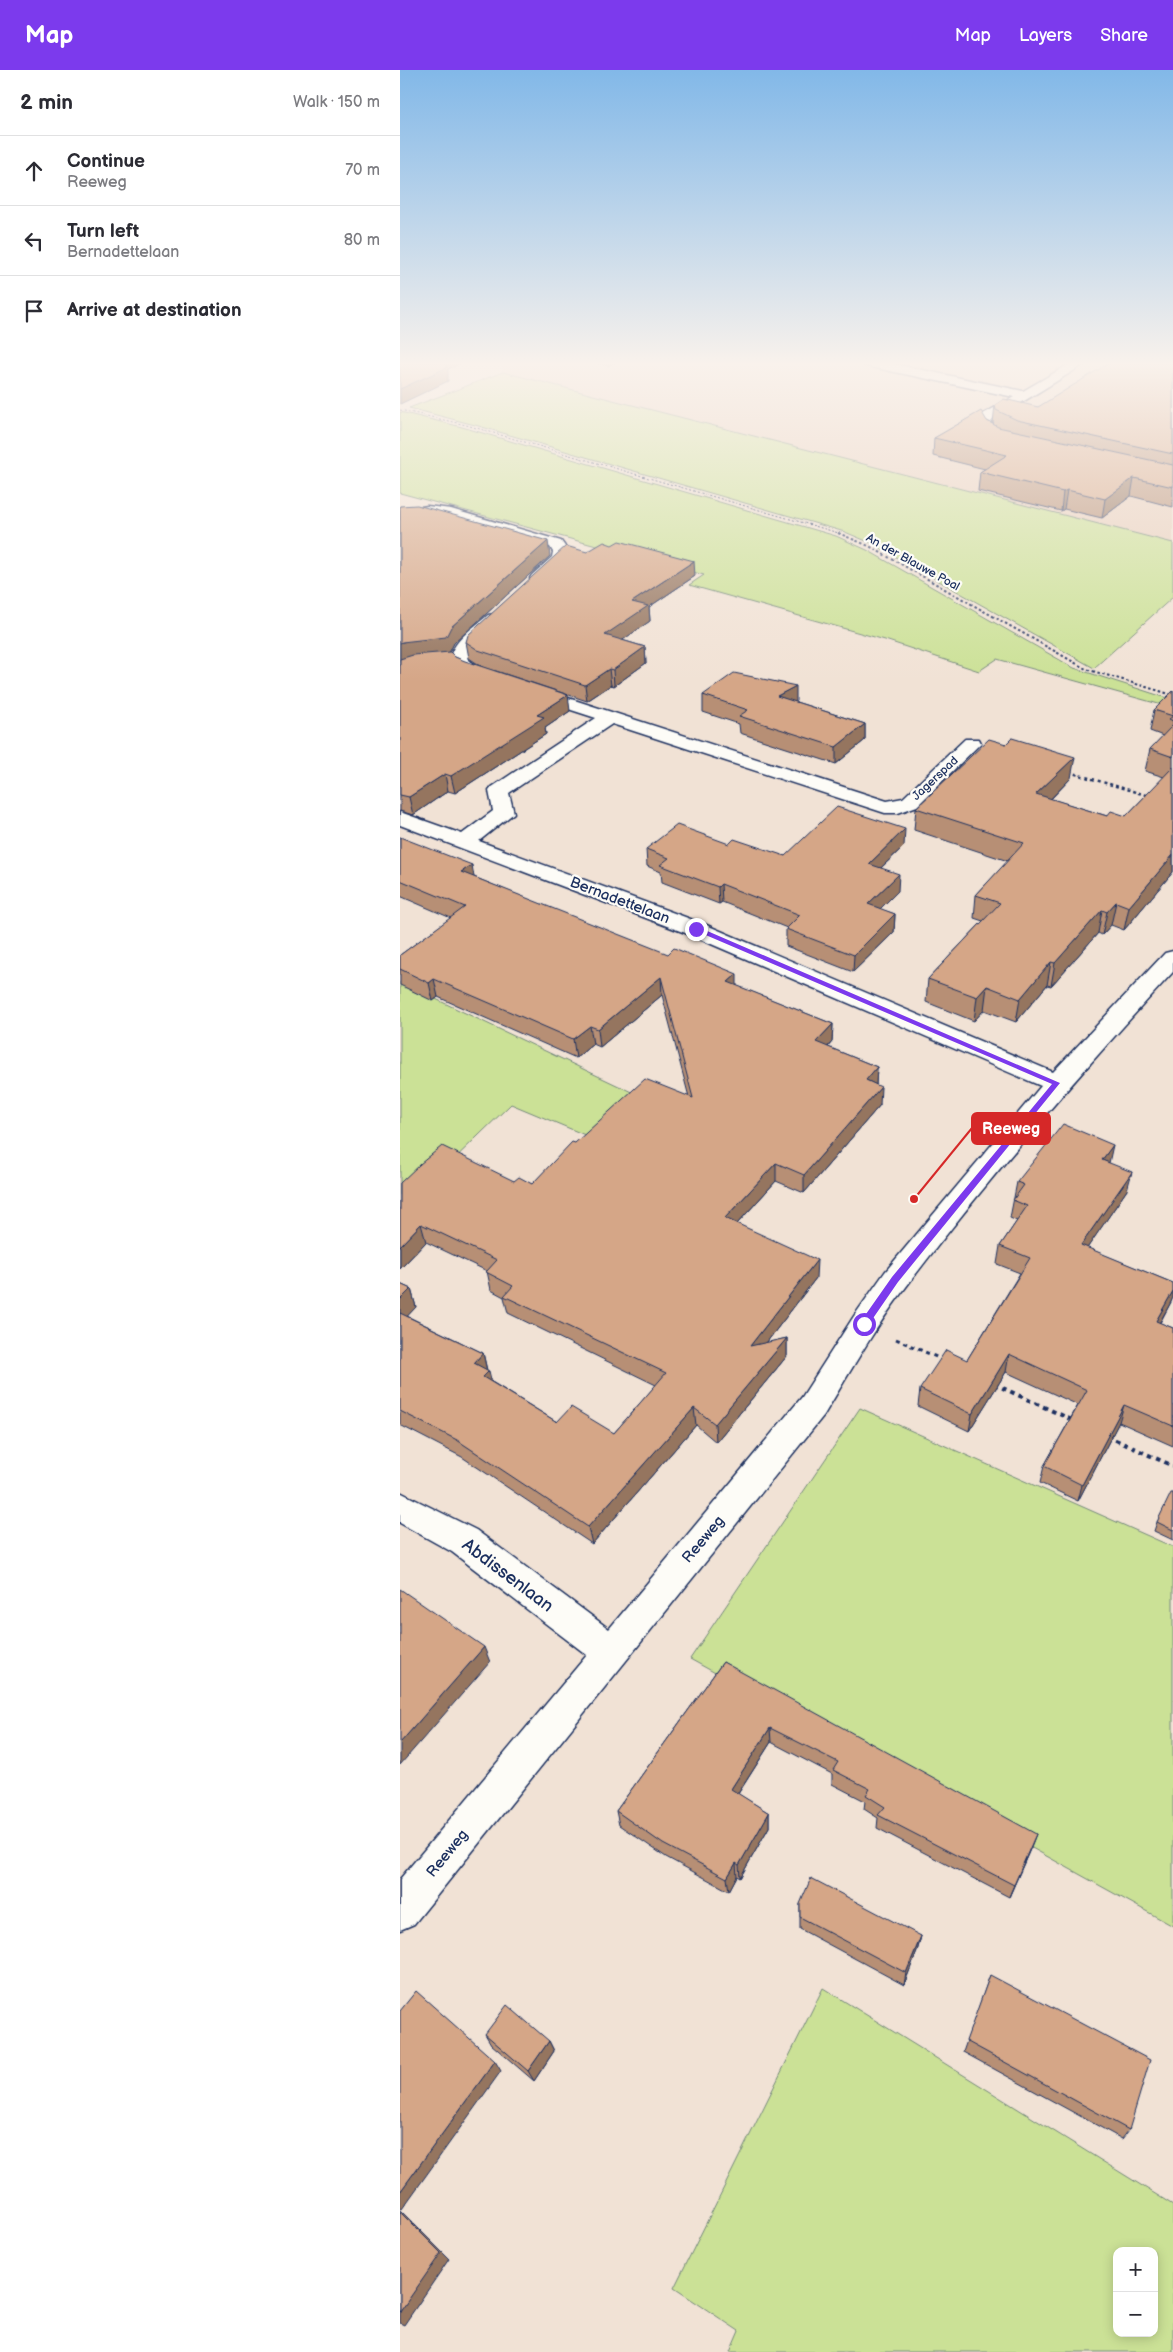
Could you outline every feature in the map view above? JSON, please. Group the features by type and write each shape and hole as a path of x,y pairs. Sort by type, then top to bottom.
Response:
{"street":[{"path":"400,514 428,510 446,512 556,544 561,552 559,559 524,591"},
{"path":"458,660 461,648 503,610"},
{"path":"440,662 458,660"},
{"path":"458,660 465,668 501,681"},
{"name":"Jagerspad","path":"519,687 885,807 898,807 910,802 972,743"},
{"path":"464,842 504,813 498,791 610,717"},
{"name":"Bernadettelaan","path":"400,818 696,929 1056,1083"},
{"name":"Reeweg","path":"400,1910 610,1651 813,1406 864,1324 895,1280 1056,1083 1173,958"},
{"name":"Abdissenlaan","path":"400,1506 464,1541 610,1651"}],"path":[{"name":"An der Blauwe Poal","path":"615,468 845,536 869,546 1086,669 1173,695"},
{"path":"1068,772 1154,797"},
{"path":"864,1324 952,1365"},
{"path":"987,1381 1076,1421"},
{"path":"1102,1433 1173,1466"}],"shaded area":[{"path":"881,468 1173,468 1173,543"}],"green space":[{"path":"400,468 604,468 836,536 867,550 1074,668 1173,700 1173,708 997,659 979,671 885,640 689,585 704,575 400,493"},
{"path":"625,468 881,468 1173,543 1173,597 1094,668 871,543 845,532"},
{"path":"400,982 642,1097 597,1140 511,1104 411,1201 400,1195"},
{"path":"860,1408 1173,1547 1173,1926 690,1659"},
{"path":"823,1988 1173,2205 1173,2352 730,2352 739,2331 674,2288"}],"building":[{"path":"986,468 1173,468 1173,487 1134,478 1105,499 1067,490 1063,492 980,472"},
{"path":"417,505 548,541 451,627 446,637 400,643 400,506"},
{"path":"619,541 694,561 632,602 648,606 605,635 645,647 613,670 609,669 585,685 478,650 466,642 468,635 566,546 587,552 604,542 612,545"},
{"path":"450,652 455,657 465,661 568,695 537,715 544,717 451,776 445,774 409,797 400,795 400,659 413,655"},
{"path":"734,673 796,686 777,696 865,724 836,747 739,716 748,710 703,695"},
{"path":"1173,691 1173,716 1154,710"},
{"path":"1173,725 1173,757 1150,749"},
{"path":"1012,738 1075,757 1036,794 1107,816 1111,811 1126,816 1173,767 1173,855 1129,907 1116,902 1107,912 1102,910 1055,963 1051,962 1020,999 987,986 977,997 928,979 1000,903 976,895 1024,843 916,808 989,739 1006,744"},
{"path":"837,807 905,829 869,864 899,874 868,904 895,914 854,955 786,929 800,915 721,884 718,887 660,865 669,858 646,849 677,825 729,844 734,839 785,856"},
{"path":"400,837 472,865 461,872 668,954 674,948 737,974 728,982 833,1024 816,1042 877,1067 866,1080 881,1087 804,1175 776,1163 725,1218 817,1260 750,1346 787,1338 715,1424 694,1408 588,1527 457,1440 400,1411 400,1313 483,1353 474,1363 489,1371 483,1377 557,1422 571,1407 614,1433 666,1373 504,1296 513,1286 486,1272 497,1260 421,1224 400,1246 400,1183 442,1146 514,1181 519,1177 532,1184 572,1142 575,1143 645,1079 693,1098 661,977 598,1029 590,1026 573,1039 434,979 429,983 400,969 400,955 465,907 400,880"},
{"path":"1063,1124 1113,1145 1102,1160 1132,1172 1081,1245 1173,1283 1173,1291 1156,1321 1173,1328 1173,1426 1124,1405 1082,1485 1044,1466 1087,1390 1009,1354 972,1414 920,1389 946,1350 967,1360 1030,1258 1000,1246 1027,1206 1013,1200 1024,1185 1017,1182"},
{"path":"400,1284 411,1289 400,1300"},
{"path":"1171,1493 1173,1493 1173,1530 1157,1522"},
{"path":"400,1589 484,1647 400,1743"},
{"path":"723,1662 1036,1834 1014,1885 878,1815 885,1807 866,1795 870,1789 833,1770 838,1762 770,1728 731,1789 769,1813 739,1865 736,1863 727,1878 663,1844 616,1811"},
{"path":"811,1878 921,1936 906,1973 800,1917 800,1904"},
{"path":"990,1975 1150,2060 1129,2130 966,2041"},
{"path":"416,1991 495,2061 400,2192 400,2011"},
{"path":"507,2005 549,2041 528,2071 485,2034"},
{"path":"400,2212 441,2253 400,2312"}],"place":[{"name":"Reeweg","path":"914,1199"}],"route":[{"path":"696,929 1056,1083 895,1280 864,1324"}]}
